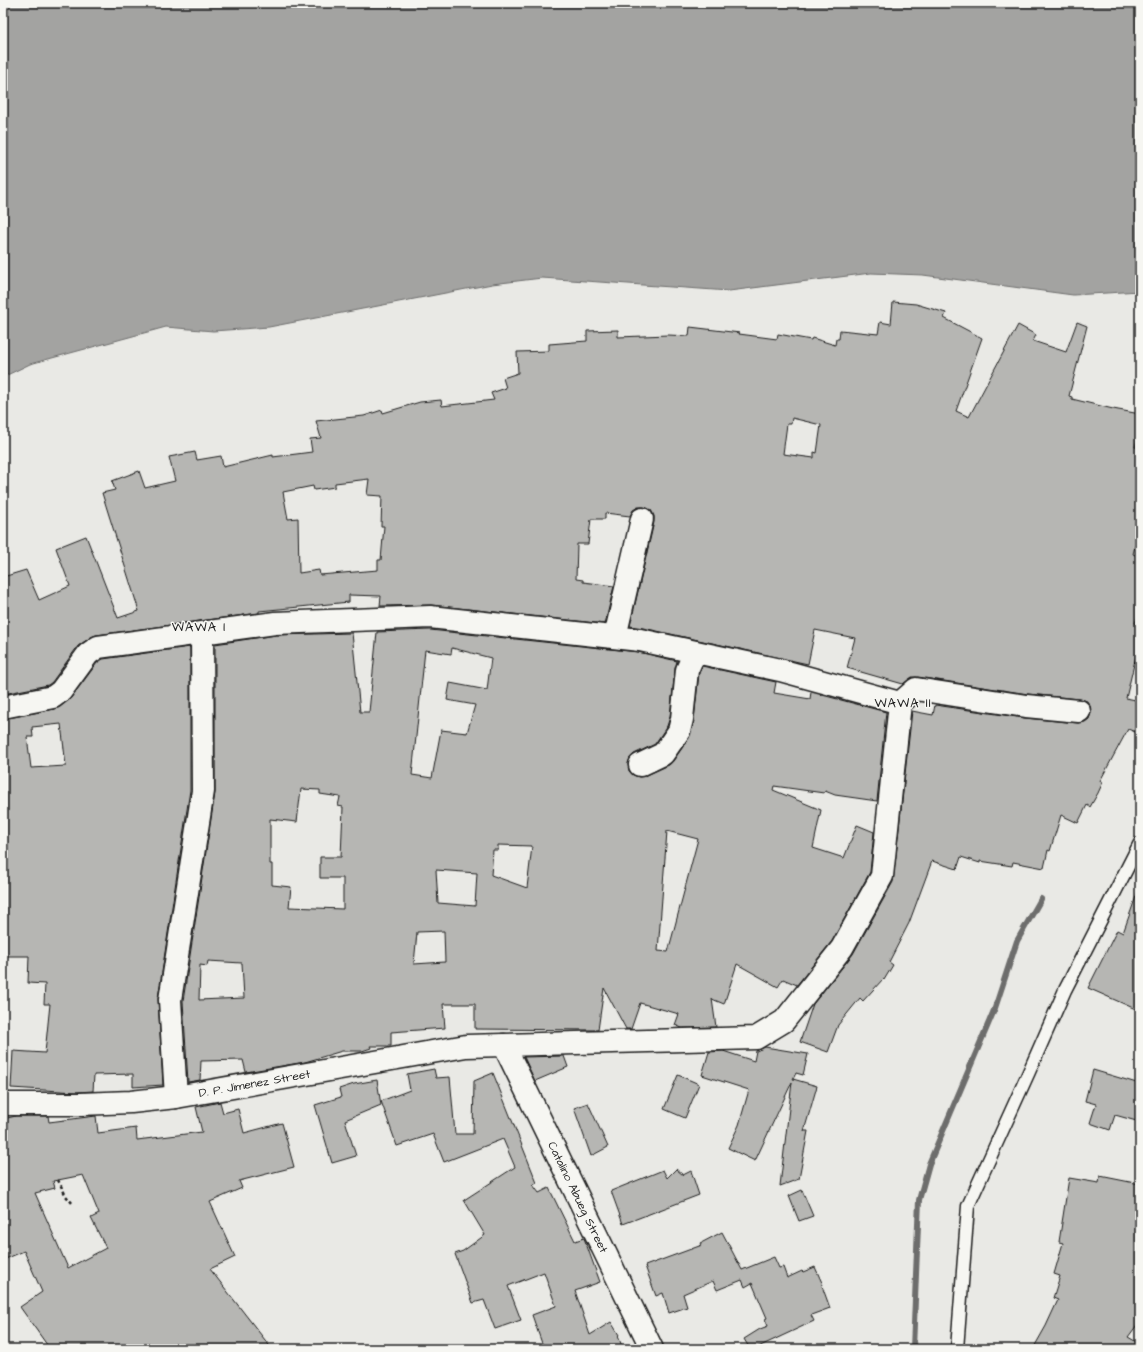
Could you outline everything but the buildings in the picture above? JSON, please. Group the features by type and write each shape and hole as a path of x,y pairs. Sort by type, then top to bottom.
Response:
{"street":[{"path":"615,637 642,519"},
{"path":"3,707 53,697 61,692 88,654 98,647 275,623 430,617 640,640 780,670 900,703 916,689 1026,706 1079,712"},
{"path":"176,1097 170,1000 203,791 202,633"},
{"path":"640,765 664,754 679,731 682,719 687,670 694,652"},
{"name":"D. P. Jimenez Street","path":"3,1104 124,1102 176,1097 466,1046 756,1038 784,1022 842,948 882,876 900,703"},
{"name":"Catalino Abueg Street","path":"504,1045 652,1349"}],"lane":[{"path":"957,1349 968,1206 1065,990 1140,843"}],"path":[{"path":"58,1180 66,1196 74,1205"}],"shaded area":[{"path":"3,3 1140,3 1140,291 1073,295 923,275 871,273 729,291 542,278 492,284 269,327 213,331 166,327 30,364 3,377"}],"waterway":[{"path":"913,1349 919,1200 929,1164 995,1008 1017,941 1041,899"}],"district":[{"name":"WAWA I","path":"199,627"},
{"name":"WAWA II","path":"903,703"}]}
